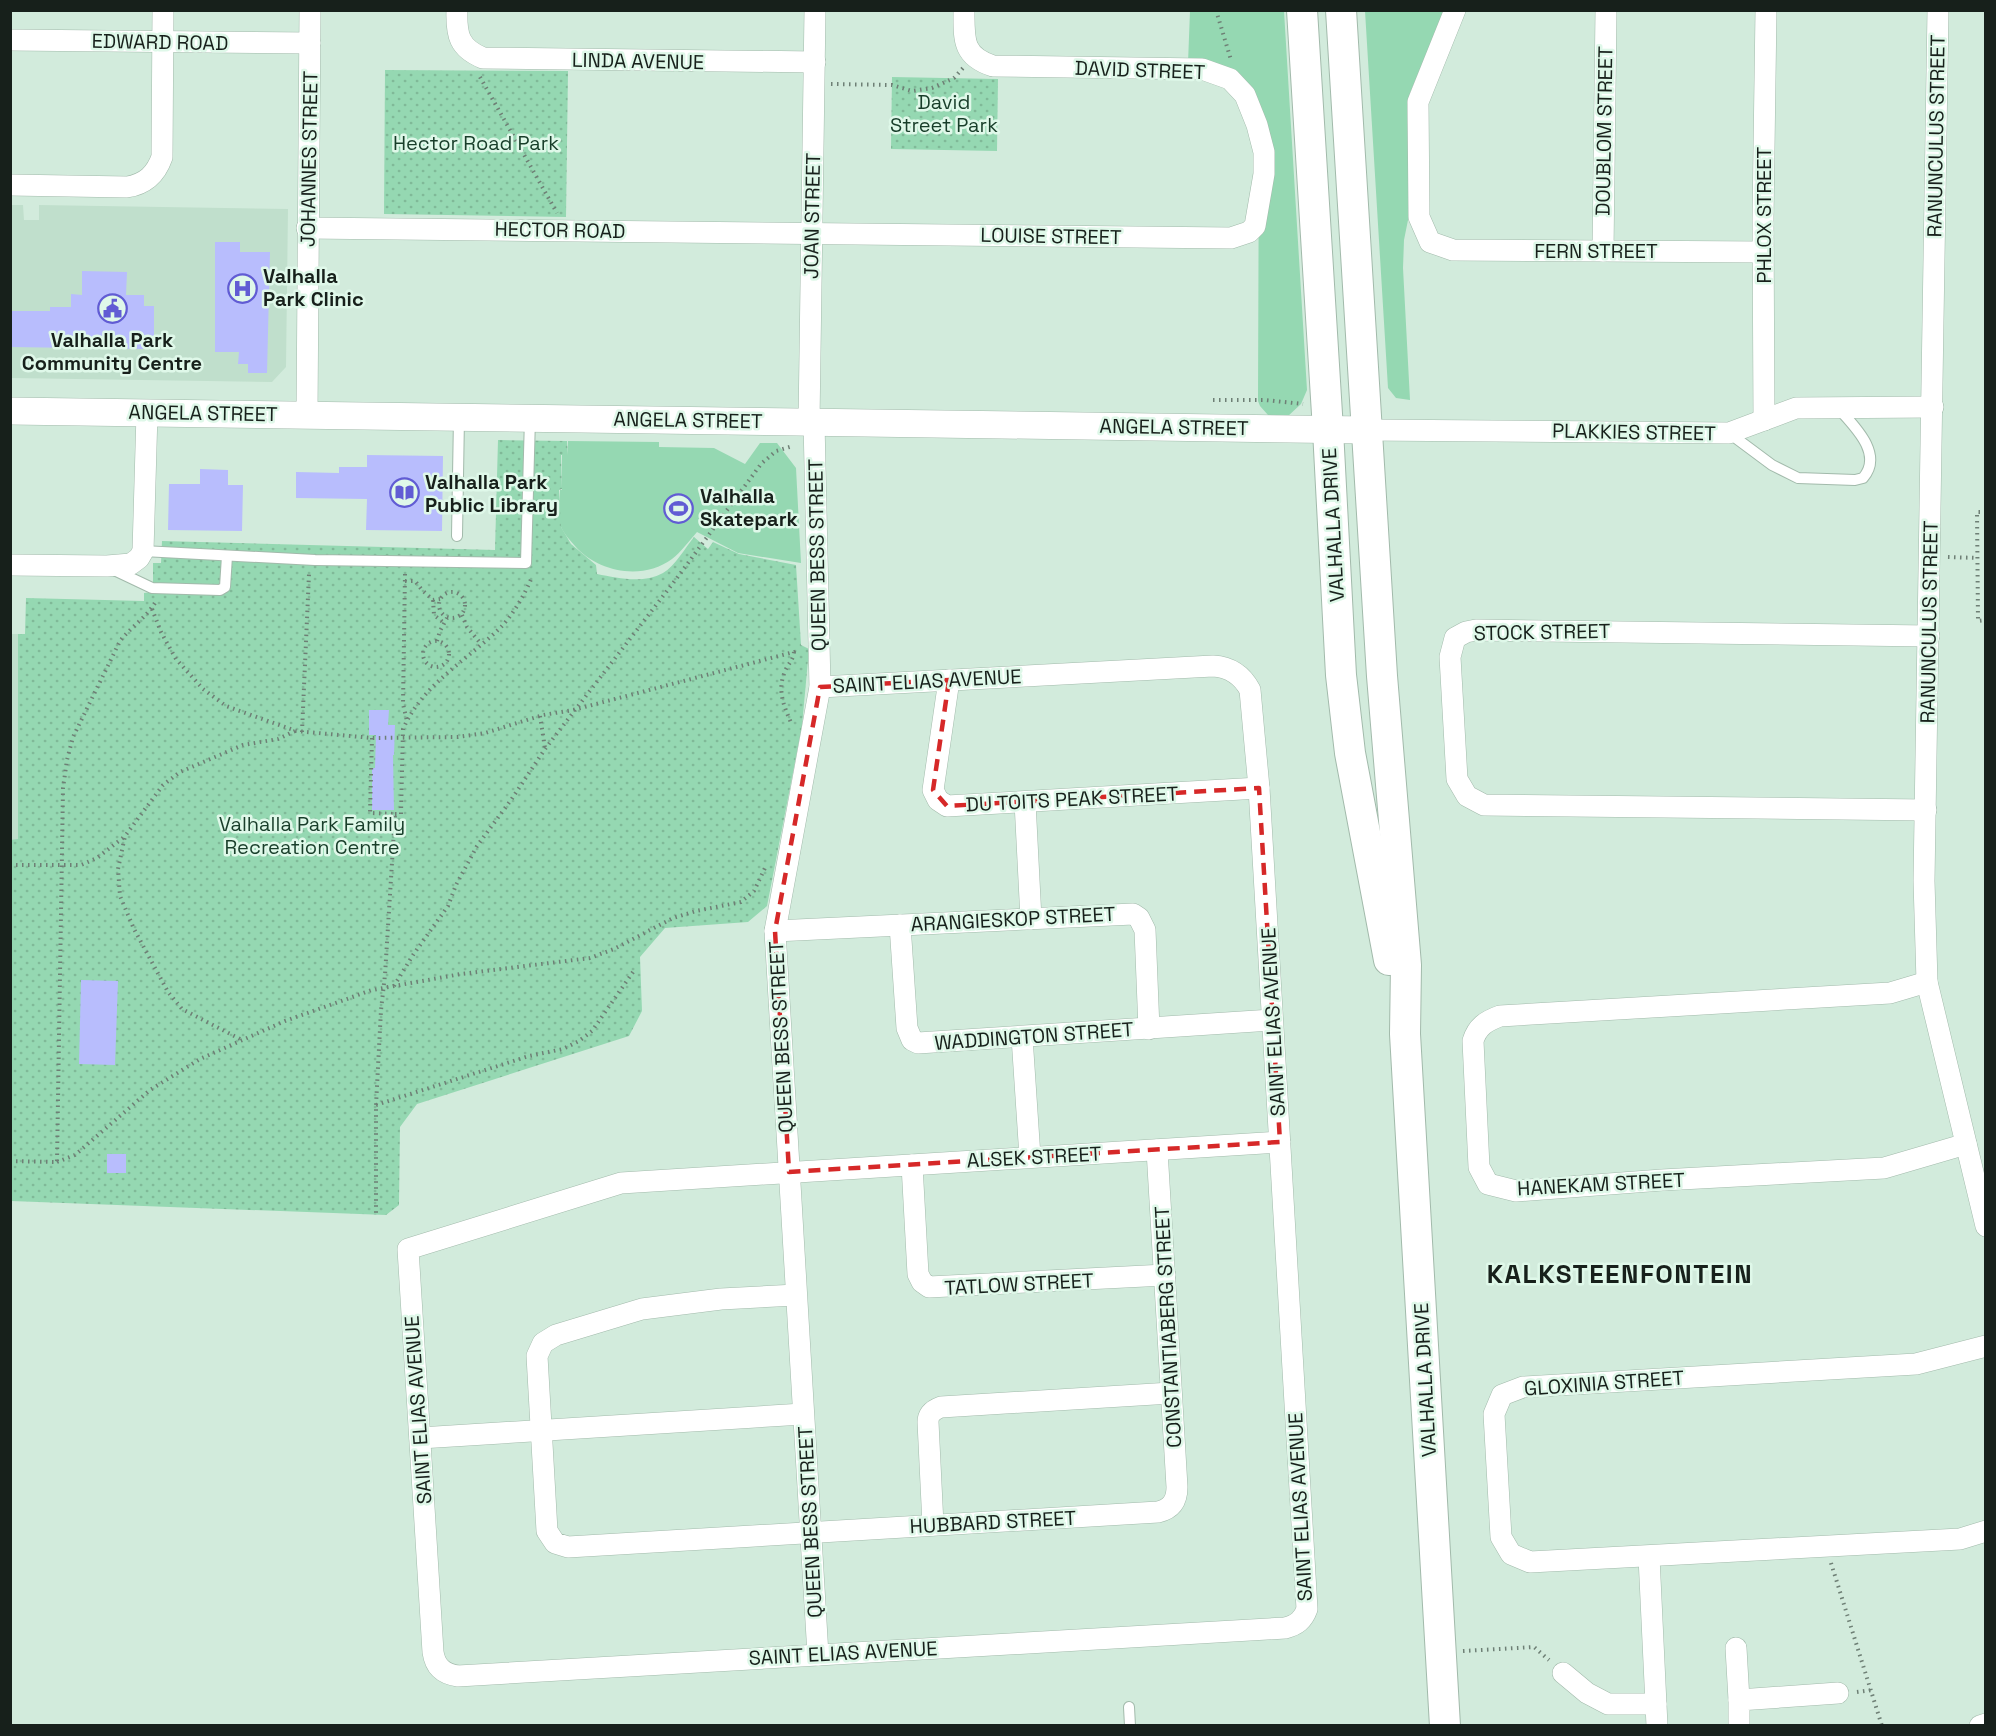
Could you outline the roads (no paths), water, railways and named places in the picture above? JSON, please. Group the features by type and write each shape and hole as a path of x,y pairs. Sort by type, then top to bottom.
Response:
{"main road":[{"name":"VALHALLA DRIVE","path":"1302,10 1341,675 1350,753 1405,1034"},
{"name":"VALHALLA DRIVE","path":"1341,10 1382,676 1406,965 1405,1034 1445,1725"}],"street":[{"path":"10,185 127,187 148,180 159,168 162,157 163,10"},
{"name":"JOHANNES STREET","path":"307,415 310,10"},
{"name":"LINDA AVENUE","path":"457,10 458,32 474,53 814,73"},
{"name":"JOAN STREET","path":"807,430 815,10"},
{"name":"DAVID STREET","path":"964,10 967,48 974,57 993,66 1202,69 1230,79 1245,95 1257,125 1264,152 1261,195"},
{"name":"FERN STREET","path":"1455,10 1418,102 1419,217 1430,242 1453,250 1763,252"},
{"name":"DOUBLOM STREET","path":"1603,251 1606,10"},
{"name":"PHLOX STREET","path":"1764,420 1763,252 1766,10"},
{"name":"RANUNCULUS STREET","path":"1938,10 1924,881 1927,982 1986,1226"},
{"name":"EDWARD ROAD","path":"10,40 310,43"},
{"name":"LOUISE STREET","path":"812,233 1231,238 1249,232 1256,226 1261,195"},
{"name":"HECTOR ROAD","path":"307,228 812,233"},
{"name":"PLAKKIES STREET","path":"1366,430 1729,433 1796,408 1933,407"},
{"name":"ANGELA STREET","path":"10,411 530,418 807,430 1366,430"},
{"path":"10,565 107,566 131,564 139,558 143,551 147,413"},
{"name":"QUEEN BESS STREET","path":"807,430 820,687 775,931 818,1654"},
{"name":"STOCK STREET","path":"1926,810 1484,805 1467,796 1457,779 1450,657 1455,638 1476,630 1929,636"},
{"name":"SAINT ELIAS AVENUE","path":"408,1249 433,1652 436,1664 445,1672 458,1676 1285,1628 1299,1622 1307,1609 1259,788 1252,698 1246,682 1232,670 1213,666 820,687"},
{"name":"DU TOITS PEAK STREET","path":"949,680 933,790 935,796 947,806 1259,788"},
{"path":"1025,802 1031,918"},
{"name":"ARANGIESKOP STREET","path":"775,931 1126,914 1139,918 1145,930 1149,1029"},
{"name":"WADDINGTON STREET","path":"900,925 907,1028 912,1040 924,1044 1272,1020"},
{"name":"HANEKAM STREET","path":"1927,982 1890,993 1500,1016 1490,1020 1476,1032 1473,1041 1479,1167 1488,1184 1516,1191 1662,1180 1884,1168 1966,1144"},
{"path":"1022,1037 1030,1157"},
{"name":"ALSEK STREET","path":"408,1249 621,1182 1280,1142"},
{"name":"CONSTANTIABERG STREET","path":"1157,1150 1177,1493 1173,1504"},
{"name":"TATLOW STREET","path":"912,1165 918,1274 922,1282 929,1287 1165,1275"},
{"path":"541,1430 537,1356 543,1343 549,1338 642,1309 721,1299 796,1295"},
{"name":"GLOXINIA STREET","path":"1986,1346 1916,1364 1523,1387 1502,1395 1494,1414 1501,1537 1512,1554 1530,1562 1960,1539 1986,1532"},
{"path":"933,1525 928,1422 930,1413 935,1409 1172,1393"},
{"path":"420,1438 803,1414"},
{"name":"HUBBARD STREET","path":"541,1430 547,1531 549,1538 561,1546 1158,1512 1173,1504"},
{"path":"1649,1557 1657,1725"},
{"path":"1736,1648 1739,1725"},
{"path":"1563,1673 1587,1693 1608,1704 1656,1704"},
{"path":"1739,1700 1838,1694"},
{"path":"1980,1725 1986,1724"}],"lane":[{"path":"1729,433 1772,465 1798,478 1855,480 1863,478 1870,464 1866,443 1862,434 1839,409"},
{"path":"457,536 459,417"},
{"path":"143,551 315,560 526,563 530,418"},
{"path":"107,566 152,588 223,589 227,556"},
{"path":"1129,1707 1130,1725"}],"place":[{"name":"Valhalla Park Clinic","path":"242,288"},
{"name":"Valhalla Park Community Centre","path":"112,309"},
{"name":"Valhalla Park Public Library","path":"404,493"},
{"name":"Valhalla Skatepark","path":"679,508"}],"district":[{"name":"KALKSTEENFONTEIN","path":"1620,1274"}],"park label":[{"name":"David Street Park","path":"944,114"},
{"name":"Hector Road Park","path":"476,143"},
{"name":"Valhalla Park Family Recreation Centre","path":"312,836"}]}
